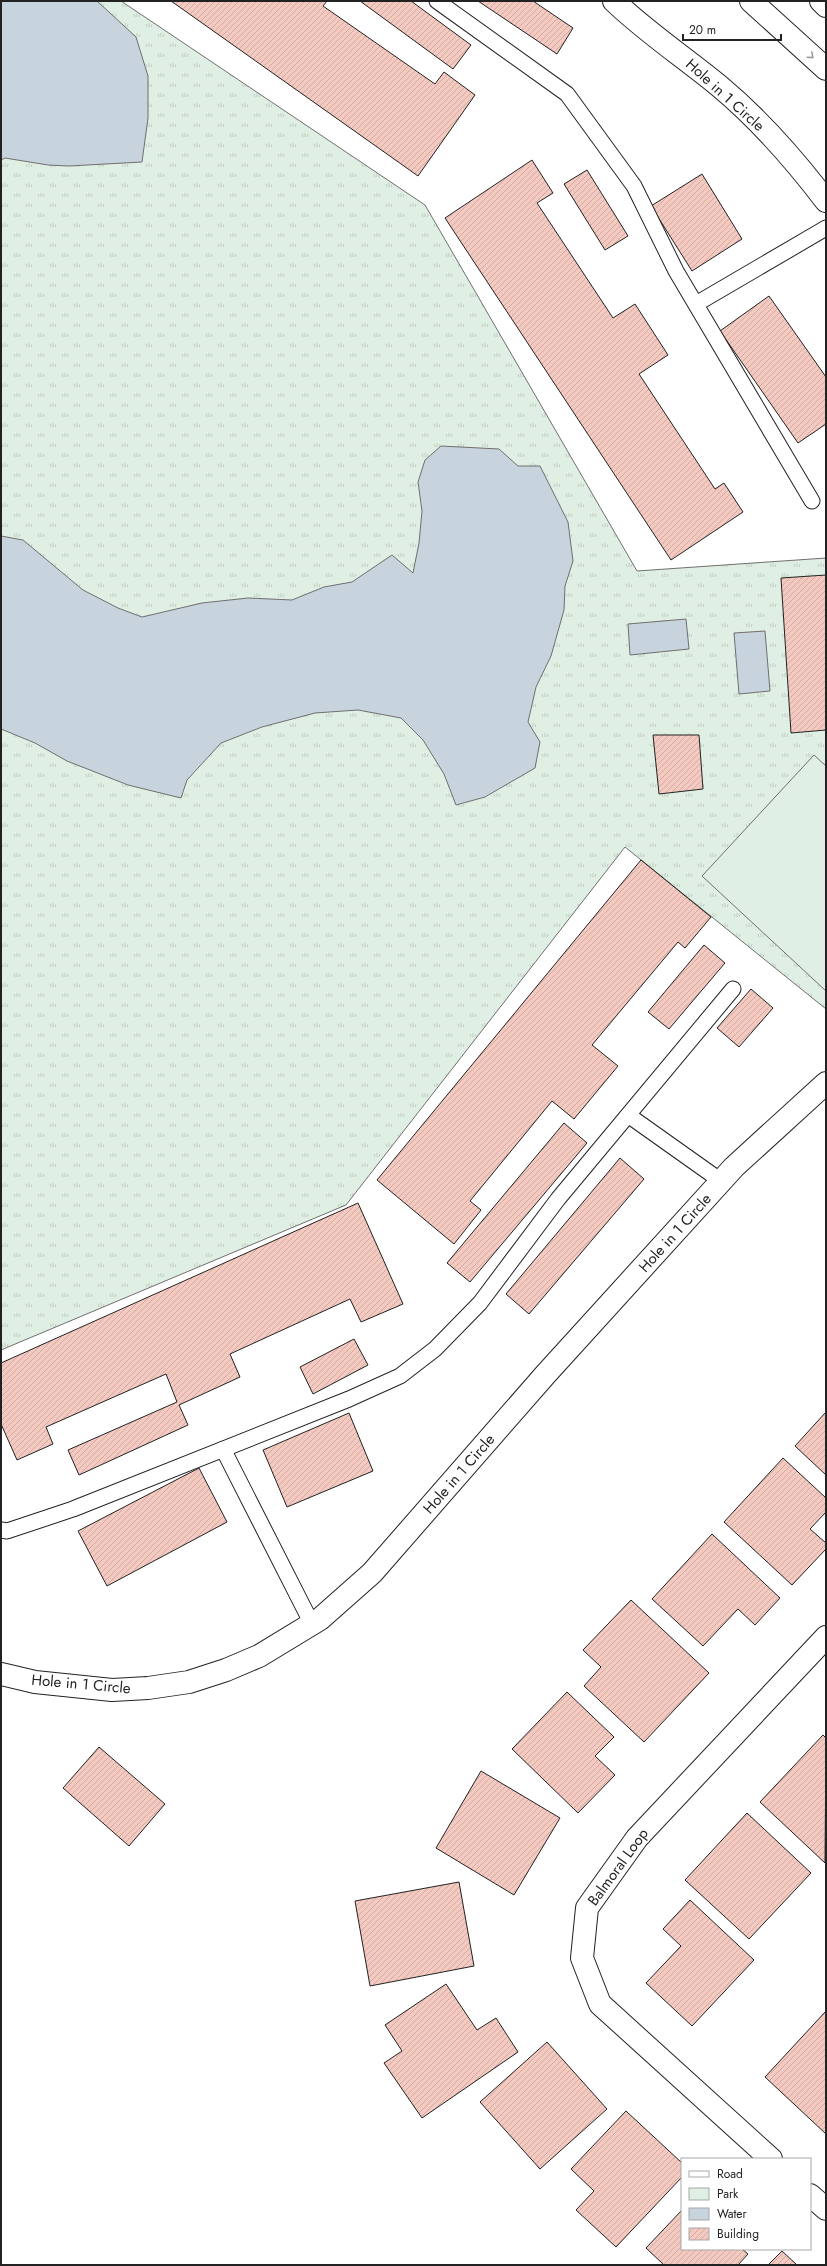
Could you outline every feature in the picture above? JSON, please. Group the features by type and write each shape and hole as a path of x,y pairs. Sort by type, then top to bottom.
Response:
{"street":[{"name":"Hole in 1 Circle","path":"614,1 629,16 718,85 749,113 806,175 826,201"},
{"path":"751,1 826,69"},
{"path":"821,1 826,6"},
{"name":"Hole in 1 Circle","path":"1,1674 42,1683 112,1690 148,1688 188,1682 226,1670 259,1656 312,1624 372,1573 545,1375 734,1167 826,1083"},
{"name":"Balmoral Loop","path":"770,2158 600,2004 582,1958 587,1908 637,1838 826,1637"},
{"path":"811,2196 826,2209"}],"lane":[{"path":"436,1 567,94 634,186 676,271 812,501"},
{"path":"696,304 826,228"},
{"path":"1,1530 7,1531 73,1510 349,1399 400,1376 435,1349 480,1303 558,1199 733,989"},
{"path":"628,1115 721,1181"},
{"path":"223,1449 312,1624"}],"green space":[{"path":"1,1 121,1 425,205 637,571 826,558 826,1009 625,847 346,1205 1,1350"},
{"path":"814,755 826,766 826,991 702,876"}],"water":[{"path":"1,1 97,1 136,37 148,76 148,118 142,162 69,166 48,165 5,158 1,160"},
{"path":"441,446 499,449 518,466 540,466 568,522 573,561 565,586 564,610 551,656 536,687 528,722 540,742 535,768 485,797 456,805 444,774 423,740 401,718 358,710 315,713 262,727 221,743 187,780 181,798 128,785 67,761 35,743 1,729 1,536 23,540 83,590 118,608 142,617 202,603 248,598 292,600 324,587 352,582 392,555 413,573 419,543 422,511 418,482 425,460"},
{"path":"686,619 689,649 630,655 628,624"},
{"path":"765,631 770,691 739,694 734,633"}],"building":[{"path":"171,1 327,1 323,6 435,84 444,72 475,95 418,176"},
{"path":"360,1 411,1 471,45 453,69"},
{"path":"478,1 533,1 573,28 557,54"},
{"path":"532,160 553,193 537,203 613,318 635,304 668,355 639,374 715,489 724,483 743,512 671,560 445,218"},
{"path":"587,170 628,236 605,250 564,184"},
{"path":"702,174 742,239 692,271 651,206"},
{"path":"769,296 826,377 826,424 798,443 720,331"},
{"path":"826,575 826,730 791,733 781,578"},
{"path":"653,735 699,735 703,789 659,794"},
{"path":"641,860 711,917 685,948 678,942 592,1045 618,1066 574,1119 552,1101 470,1201 481,1210 454,1244 377,1180"},
{"path":"704,945 725,963 669,1029 648,1012"},
{"path":"751,989 773,1008 739,1047 717,1028"},
{"path":"564,1123 587,1143 470,1282 447,1263"},
{"path":"620,1158 644,1179 529,1314 506,1294"},
{"path":"358,1203 403,1304 361,1322 350,1299 230,1354 240,1377 179,1405 188,1425 79,1475 68,1450 177,1402 166,1374 46,1427 53,1444 17,1460 1,1424 1,1363"},
{"path":"354,1339 368,1365 313,1394 300,1367"},
{"path":"826,1412 826,1475 795,1446"},
{"path":"349,1413 373,1471 287,1507 263,1450"},
{"path":"783,1458 826,1498 826,1512 810,1529 826,1543 826,1549 792,1585 724,1522"},
{"path":"199,1468 227,1522 107,1586 78,1531"},
{"path":"712,1534 780,1598 755,1625 738,1609 703,1646 652,1599"},
{"path":"631,1600 709,1673 644,1742 584,1686 601,1667 583,1650"},
{"path":"567,1692 614,1737 595,1756 615,1775 578,1813 512,1749"},
{"path":"823,1735 826,1738 825,1863 760,1802"},
{"path":"99,1747 165,1804 129,1846 63,1788"},
{"path":"481,1771 560,1818 514,1895 436,1848"},
{"path":"747,1813 811,1873 749,1939 685,1880"},
{"path":"459,1882 474,1966 370,1986 355,1901"},
{"path":"690,1900 754,1960 692,2026 646,1983 681,1946 663,1929"},
{"path":"446,1984 477,2030 496,2018 518,2052 422,2118 384,2063 402,2051 385,2025"},
{"path":"826,2011 826,2134 765,2077"},
{"path":"547,2042 607,2109 540,2169 480,2102"},
{"path":"626,2111 681,2162 681,2178 616,2247 576,2210 594,2191 571,2169"},
{"path":"681,2211 681,2250 743,2250 748,2254 738,2265 664,2265 646,2248"},
{"path":"782,2251 797,2265 768,2265"}]}
